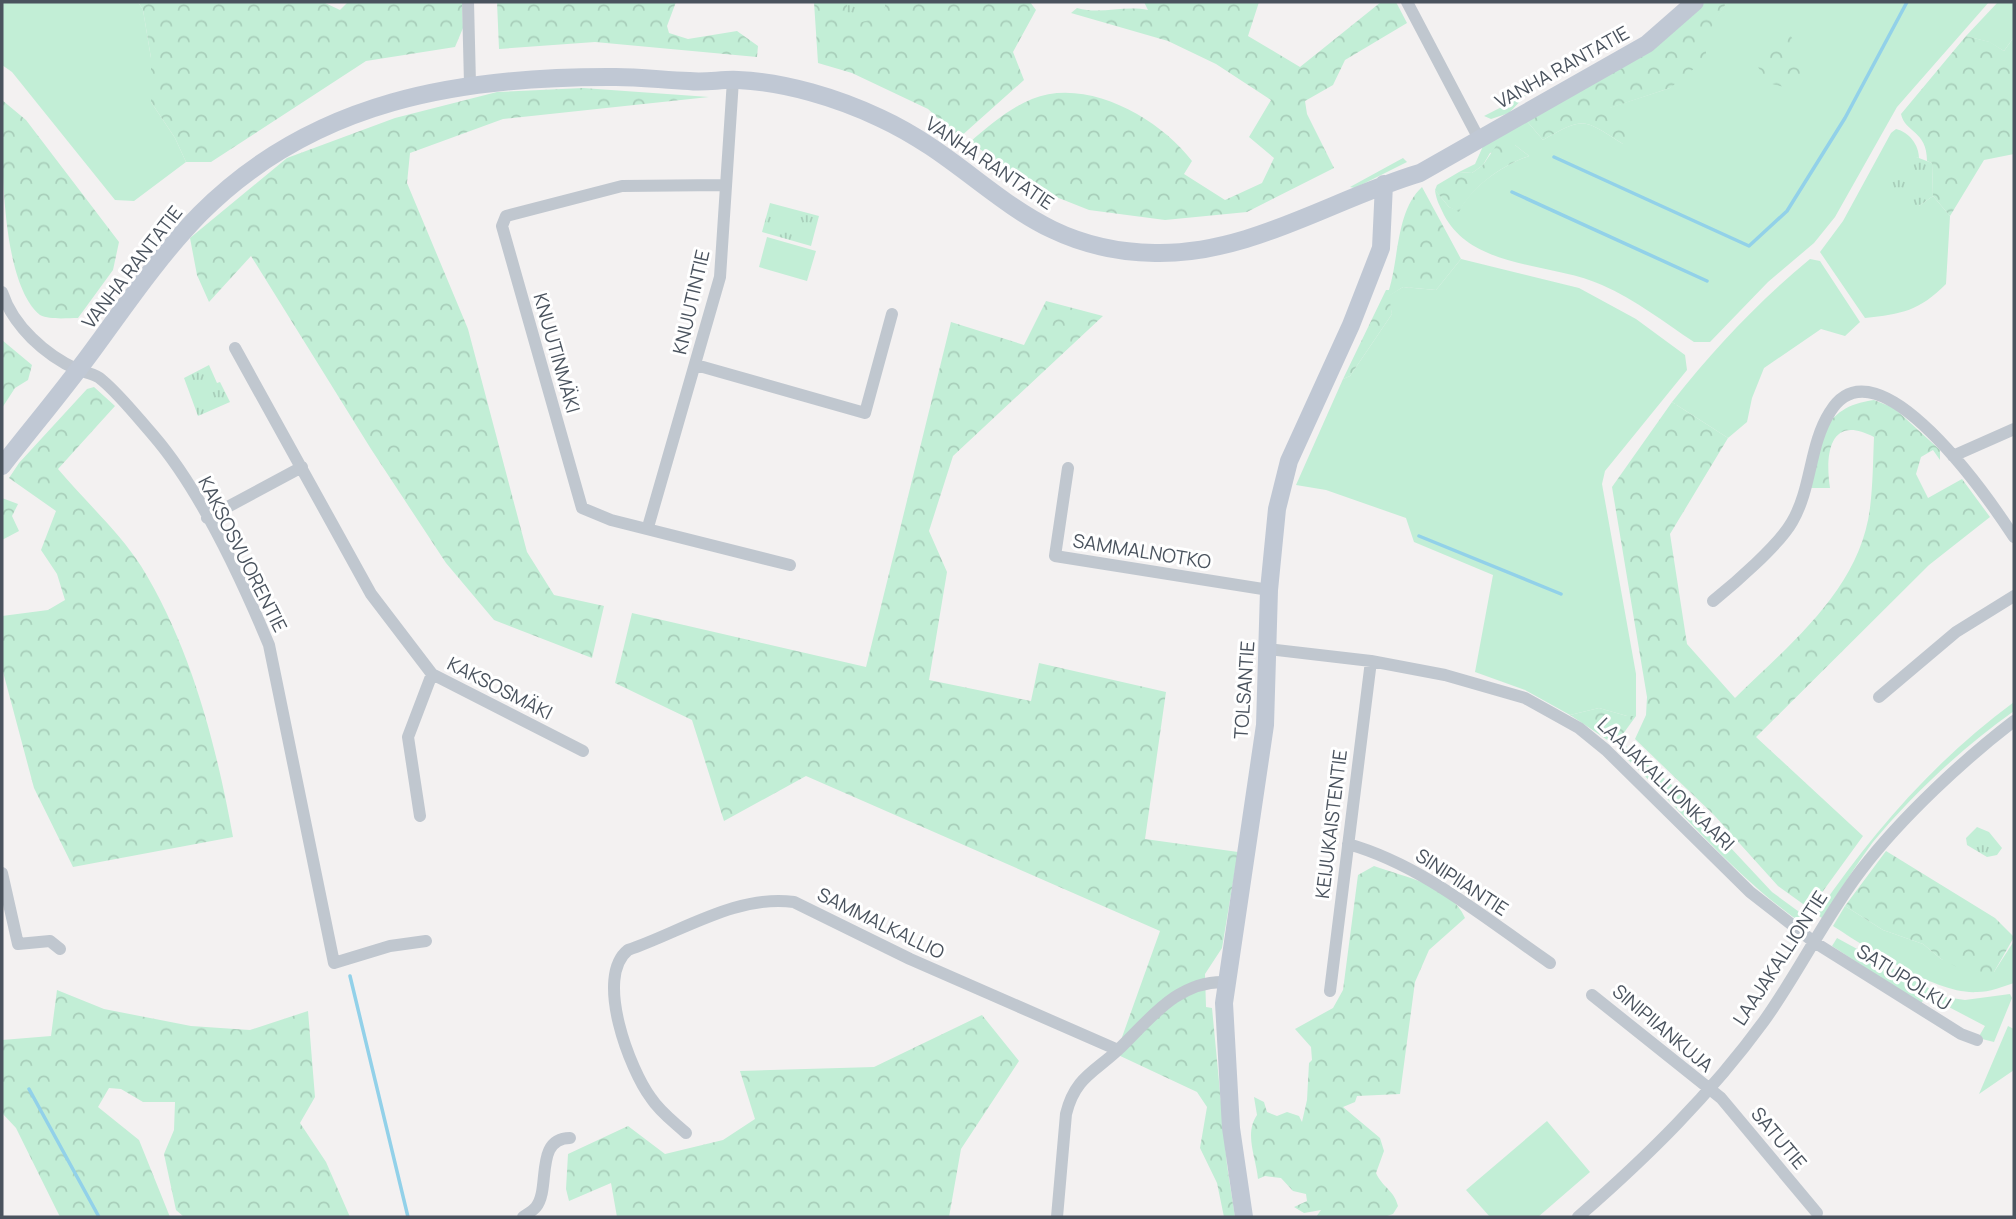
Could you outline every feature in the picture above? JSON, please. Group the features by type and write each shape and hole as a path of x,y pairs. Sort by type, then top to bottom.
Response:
{"main road":[{"name":"VANHA RANTATIE","path":"2,466 164,255 199,215 252,168 317,130 394,100 470,84 545,78 654,77 687,81 733,80 795,90 881,118 946,158 1021,214 1071,239 1107,249 1162,253 1226,244 1284,226 1384,184 1415,163 1478,137 1647,44 1695,2"},
{"name":"TOLSANTIE","path":"1244,1217 1227,1070 1224,1023 1226,982 1265,725 1269,590 1281,485 1381,248 1384,184"}],"street":[{"path":"468,2 470,84"},
{"path":"1407,2 1478,137"},
{"name":"KNUUTINTIE","path":"648,527 720,276 733,80"},
{"name":"KNUUTINMÄKI","path":"725,185 622,186 506,216 502,223 582,508 611,520 648,527 790,565"},
{"name":"KAKSOSVUORENTIE","path":"2,292 9,312 18,326 78,369 100,378 153,436 207,518 270,645 334,963 390,946 426,941"},
{"path":"696,365 865,413 892,314"},
{"name":"KAKSOSMÄKI","path":"235,348 370,594 432,674 583,751"},
{"path":"1713,601 1791,524 1818,436 1831,410 1843,398 1865,393 1895,401 1912,412 1953,456 2014,537"},
{"path":"1953,456 2014,429"},
{"path":"207,518 302,467"},
{"name":"SAMMALNOTKO","path":"1068,468 1055,556 1269,590"},
{"path":"1879,697 1956,632 2014,596"},
{"name":"LAAJAKALLIONKAARI","path":"1268,649 1371,661 1445,675 1525,698 1579,728 1606,750 1750,892 1814,942"},
{"name":"KEIJUKAISTENTIE","path":"1330,991 1371,661"},
{"path":"420,816 408,737 432,674"},
{"name":"LAAJAKALLIONTIE","path":"1578,1217 1658,1146 1709,1091 1765,1020 1863,868 1924,802 1987,741 2014,721"},
{"name":"SINIPIIANTIE","path":"1348,844 1376,852 1408,868 1550,962"},
{"path":"2,873 18,944 50,942 60,949"},
{"name":"SAMMALKALLIO","path":"687,1133 651,1098 623,1046 615,982 622,955 740,906 774,900 794,902 910,959 1118,1050"},
{"name":"SATUPOLKU","path":"1814,942 1961,1034 1977,1040"},
{"path":"1057,1217 1069,1099 1080,1080 1118,1050 1149,1015 1190,987 1226,982"},
{"name":"SINIPIIANKUJA","path":"1592,995 1709,1091"},
{"name":"SATUTIE","path":"1709,1091 1721,1098 1817,1213"},
{"path":"523,1217 537,1207 544,1188 544,1166 550,1150 559,1140 570,1138"}],"green space":[{"path":"2,2 138,2 143,10 151,58 151,102 175,138 186,162 134,201 115,200 12,72 2,65"},
{"path":"138,2 323,2 340,10 348,2 462,2 463,28 455,47 366,61 211,162 186,162 175,138 151,102 151,58 143,10"},
{"path":"497,2 676,2 667,26 669,33 688,39 737,31 758,46 757,57 595,42 499,49"},
{"path":"814,2 1030,2 1036,10 1013,52 1024,80 959,138 928,109 852,73 818,63"},
{"path":"847,2 885,2 885,16 846,26"},
{"path":"1144,2 1259,2 1248,36 1300,67 1381,2 1396,2 1407,23 1345,60 1333,85 1305,101 1307,114 1334,168 1247,212 1165,220 1089,210 1036,189 970,142 1023,103 1053,94 1076,93 1120,106 1161,130 1192,161 1184,174 1225,200 1262,183 1274,158 1249,137 1271,100 1216,64 1168,41 1071,13 1077,8 1095,11 1148,10"},
{"path":"1705,2 1727,2 1706,36 1706,59 1670,88 1610,108 1630,120 1632,136 1623,144 1600,129 1584,124 1568,127 1543,140 1526,120 1693,15"},
{"path":"1727,2 1989,2 1897,107 1835,217 1814,243 1768,282 1710,342 1694,342 1638,304 1602,285 1494,255 1474,246 1457,233 1444,215 1435,190 1449,207 1459,211 1472,193 1489,178 1508,165 1529,156 1515,145 1490,153 1483,165 1472,173 1459,172 1475,164 1484,144 1526,120 1543,140 1568,127 1584,124 1600,129 1623,144 1609,108 1670,88"},
{"path":"1998,2 2014,2 2014,37 2004,51 1989,42 1966,36"},
{"path":"1787,30 1797,46 1802,72 1792,89 1768,83 1758,67 1766,43 1774,35"},
{"path":"1966,36 1990,42 2004,51 2014,37 2014,154 1984,160 1950,216 1933,196 1932,163 1927,161 1924,143 1903,120 1901,114"},
{"path":"583,88 709,97 503,119 410,153 407,183 468,329 527,552 554,595 604,606 592,658 494,620 446,563 371,449 251,256 209,302 197,275 190,238 287,158 395,118 497,92"},
{"path":"1527,94 1509,113 1491,119 1484,116"},
{"path":"2,100 26,120 119,242 113,270 78,318 40,315 27,299 17,275 10,247 3,184"},
{"path":"1896,129 1909,136 1917,148 1919,158 1911,156 1919,206 1933,196 1950,216 1946,284 1927,300 1909,310 1865,318 1820,252 1843,221 1891,133"},
{"path":"1498,143 1515,145 1529,156 1508,165 1480,185 1459,212 1449,207 1435,190 1437,185 1459,172 1472,173 1483,165"},
{"path":"1911,155 1932,163 1933,196 1919,206 1894,198 1890,173"},
{"path":"1403,158 1407,162 1355,188 1350,187"},
{"path":"1422,187 1461,259 1436,290 1403,287 1389,296 1392,314 1350,376 1343,379 1386,290 1389,290 1407,209"},
{"path":"770,203 819,216 811,246 762,232"},
{"path":"767,237 816,251 807,281 759,267"},
{"path":"1461,259 1579,288 1636,319 1685,355 1687,370 1605,471 1602,484 1636,674 1636,716 1599,708 1570,715 1525,690 1475,672 1493,575 1414,542 1406,518 1326,490 1296,485 1343,379 1350,376 1392,314 1388,296 1403,287 1436,290"},
{"path":"1810,259 1820,261 1860,322 1845,336 1821,329 1764,368 1752,398 1747,422 1728,438 1672,402 1737,327"},
{"path":"1046,301 1103,316 953,456 929,531 947,572 929,680 1031,701 1039,663 1166,692 1145,839 1238,852 1222,948 1205,974 1206,1007 1212,1008 1227,1165 1235,1217 1224,1217 1217,1183 1200,1148 1207,1107 1197,1092 1116,1054 1160,931 806,776 724,821 692,720 615,683 632,613 866,667 951,322 1024,345"},
{"path":"2,340 32,365 28,380 15,388 2,408"},
{"path":"209,365 230,402 198,416 184,378"},
{"path":"94,387 115,406 58,469 132,554 159,597 188,663 210,732 233,837 73,867 34,788 2,668 2,616 48,610 65,600 57,574 41,550 56,511 9,478 19,463 87,389"},
{"path":"1874,400 1894,408 1940,450 1940,460 1933,450 1921,457 1916,474 1928,498 1962,479 1990,517 1929,565 1756,737 1863,836 1810,909 1778,886 1714,815 1635,739 1646,715 1647,697 1612,487 1672,402 1728,438 1670,534 1687,644 1735,698 1799,636 1837,589 1852,564 1864,537 1870,508 1874,437 1859,431 1847,430 1839,434 1833,441 1828,463 1830,488 1807,488 1820,442 1832,419 1856,404"},
{"path":"2,498 18,504 12,516 19,531 2,540"},
{"path":"2014,702 2014,711 1958,756 1888,824 1866,851 1822,918 1819,916 1818,912 1839,882 1907,799 1958,748"},
{"path":"1599,708 1636,716 1615,745 1570,715"},
{"path":"1626,746 1672,785 1772,892 1802,914 1805,919 1803,924 1754,885 1709,842 1621,753"},
{"path":"1977,827 1989,832 2002,848 1997,855 1987,857 1967,845 1966,838"},
{"path":"1886,851 1995,918 2014,937 1994,972 1975,976 1941,959 1923,944 1883,930 1845,906"},
{"path":"1374,866 1438,890 1458,907 1465,918 1429,950 1415,982 1400,1094 1357,1096 1355,1102 1343,1107 1380,1138 1384,1151 1376,1173 1394,1196 1398,1206 1393,1214 1384,1217 1316,1217 1321,1210 1304,1213 1294,1207 1307,1201 1306,1194 1293,1191 1281,1178 1265,1176 1258,1179 1251,1138 1253,1122 1257,1115 1254,1097 1264,1102 1267,1112 1277,1116 1287,1112 1299,1116 1302,1122 1307,1100 1309,1063 1312,1060 1311,1047 1295,1029 1333,1008 1343,990 1358,875"},
{"path":"1845,906 1883,930 1923,944 1941,959 1994,972 2014,941 2014,983 1977,992 1961,991 1923,978 1833,926"},
{"path":"1837,938 1945,997 1965,1000 2010,994 2012,998 1994,1042 1978,1038 1985,1026 1926,995 1921,1004 1832,946"},
{"path":"57,990 104,1009 191,1026 250,1030 308,1011 315,1097 300,1123 326,1162 350,1217 184,1217 176,1210 164,1154 174,1130 175,1102 143,1102 121,1089 109,1088 98,1107 139,1140 170,1217 60,1217 16,1128 2,1113 2,1040 51,1036"},
{"path":"982,1015 1019,1061 961,1149 949,1217 617,1217 611,1183 569,1201 566,1189 568,1154 628,1126 665,1154 723,1140 755,1119 740,1071 874,1067"},
{"path":"2008,1026 2014,1029 2014,1070 1979,1094"},
{"path":"1547,1121 1590,1172 1538,1217 1490,1217 1466,1190"}],"waterway":[{"path":"1554,157 1749,246 1787,211 1845,118 1907,2"},
{"path":"1512,192 1707,281"},
{"path":"1419,536 1561,594"},
{"path":"350,976 408,1217"},
{"path":"29,1089 99,1217"}]}
